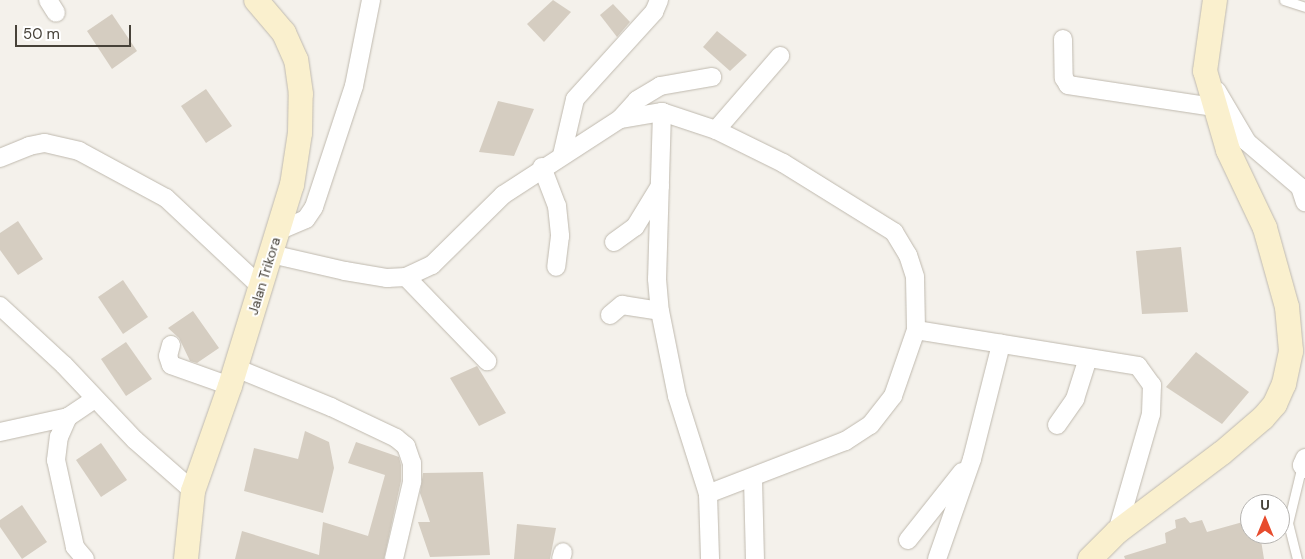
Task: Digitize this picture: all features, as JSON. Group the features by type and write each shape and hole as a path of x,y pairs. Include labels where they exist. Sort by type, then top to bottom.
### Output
{"street":[{"name":"Jalan Trikora","path":"186,559 193,491 233,377 278,231 293,176 300,133 301,94 291,45 257,0"},
{"path":"278,231 306,219 314,207 354,86 371,0"},
{"path":"562,155 575,99 654,12 659,0"},
{"path":"1090,559 1118,532 1222,453 1262,418 1275,404 1298,354 1265,228 1228,150 1205,71 1215,0"},
{"path":"1063,39 1064,78 1068,85 1214,107"},
{"path":"716,130 780,56"},
{"path":"1205,71 1247,142 1300,187 1305,202"},
{"path":"271,254 345,271 387,278 406,277 432,266 503,195 542,167 620,119 637,100 660,86 712,77"},
{"path":"620,119 662,112 716,130 783,163 894,232 908,255 915,277 916,330 893,396 870,425 845,441 753,479 708,494"},
{"path":"662,112 662,181 657,279 660,311 677,396 708,494 710,559"},
{"path":"0,158 29,146 45,143 79,151 166,198 261,287"},
{"path":"542,167 557,206 560,236 556,267"},
{"path":"614,242 642,218 662,181"},
{"path":"406,277 487,361"},
{"path":"610,315 622,305 660,311"},
{"path":"0,306 64,365 95,399 193,491"},
{"path":"916,330 1138,366 1152,385 1151,414 1118,532"},
{"path":"937,559 972,459 1001,344"},
{"path":"171,345 168,356 171,366 233,377 331,407 396,438 406,446 412,463 412,482 394,559"},
{"path":"1057,425 1075,399 1088,358"},
{"path":"0,432 68,417 95,399"},
{"path":"68,417 59,437 56,460 75,547 85,559"},
{"path":"908,540 972,459"},
{"path":"753,479 755,559"}],"lane":[{"path":"1284,0 1305,7"},
{"path":"1297,559 1288,523 1304,464"}],"building":[{"path":"553,0 571,12 544,42 527,24"},
{"path":"613,4 630,22 617,37 600,15"},
{"path":"112,14 137,51 112,69 87,31"},
{"path":"717,31 747,55 730,71 703,47"},
{"path":"206,89 232,126 206,143 181,106"},
{"path":"498,101 534,109 514,156 479,152"},
{"path":"18,221 43,259 18,275 0,250 0,233"},
{"path":"1181,247 1188,312 1142,314 1136,251"},
{"path":"123,280 148,317 123,334 98,297"},
{"path":"193,311 219,348 197,363 190,361 179,338 168,328"},
{"path":"126,342 152,379 126,396 101,359"},
{"path":"1196,352 1249,392 1222,424 1166,387"},
{"path":"477,366 506,413 479,426 450,378"},
{"path":"305,431 329,442 334,468 323,513 244,491 254,448 298,459"},
{"path":"356,442 399,457 401,465 401,481 384,559 235,559 242,531 319,555 323,522 368,536 385,475 348,463"},
{"path":"101,443 127,480 101,497 76,460"},
{"path":"483,472 490,555 430,557 418,522 430,522 420,493 423,473"},
{"path":"22,505 47,542 22,559 0,527 0,520"},
{"path":"1185,517 1190,523 1202,520 1207,532 1240,523 1240,544 1262,544 1264,559 1125,559 1124,556 1166,543 1165,533 1176,528 1175,520"},
{"path":"517,524 556,528 550,559 514,559"}]}
